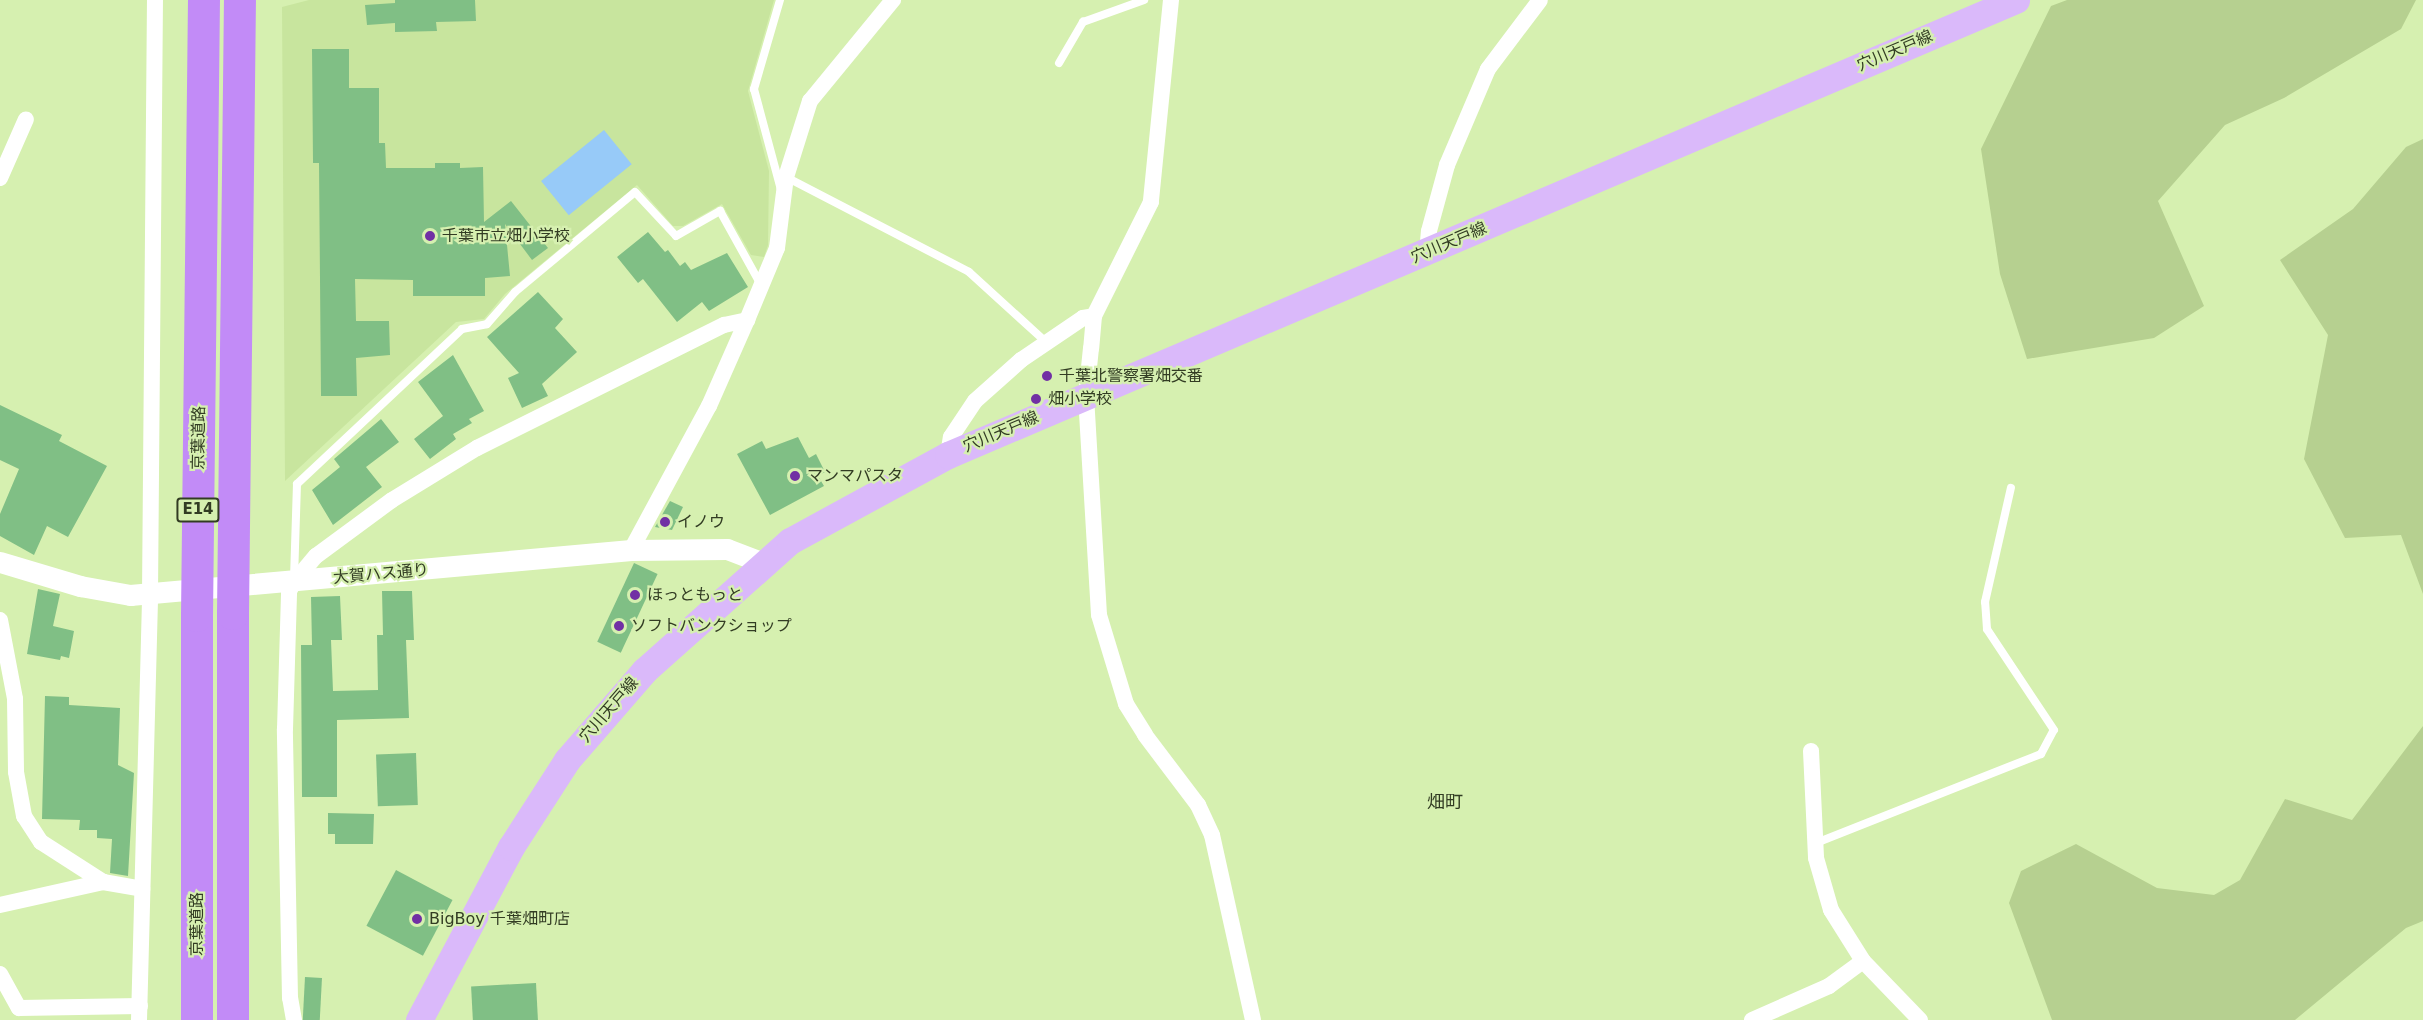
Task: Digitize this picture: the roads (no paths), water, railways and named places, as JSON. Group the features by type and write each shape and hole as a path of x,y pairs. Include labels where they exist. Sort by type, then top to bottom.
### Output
{"highway":[{"name":"京葉道路","path":"197,1020 197,616 204,0"},
{"name":"E14","path":"233,1020 233,614 240,0"}],"main road":[{"name":"穴川天戸線","path":"419,1020 511,847 567,760 644,671 763,563 822,522 948,455 1427,253 2016,0"}],"street":[{"path":"0,974 19,1008 140,1013 142,889 155,594 155,0"},
{"path":"631,550 709,406 763,289 777,248 786,177 810,101 893,0"},
{"path":"1171,0 1151,202 1094,316 1086,396 1099,615 1105,642 1126,704 1145,735 1198,805 1212,835 1252,1020"},
{"path":"1427,253 1428,231 1447,165 1488,69 1540,0"},
{"path":"0,178 7,144 26,119"},
{"path":"948,455 951,437 975,402 1021,360 1049,345 1083,318 1094,316"},
{"path":"294,1020 290,1009 285,729 289,594 286,583 313,558 392,500 477,448 724,325 747,320"},
{"name":"大賀ハス通り","path":"0,562 80,586 155,594 631,550 727,549 763,563"},
{"path":"0,620 15,699 16,771 24,816 41,842 103,882 142,889"},
{"path":"1810,751 1816,843 1831,910 1863,961 1920,1020"},
{"path":"0,905 103,882"},
{"path":"1752,1020 1829,986 1863,961"}],"lane":[{"path":"780,0 754,89 772,166 784,197"},
{"path":"1059,63 1083,22 1144,0"},
{"path":"786,177 969,272 1049,345"},
{"path":"286,583 297,484 462,330 487,324 515,292 635,192 676,236 720,211 763,289"},
{"path":"1816,843 2041,754 2054,730 1987,629 1985,602 2011,488"}],"water":[{"path":"604,130 632,164 569,215 541,181"}],"place":[{"name":"千葉市立畑小学校","path":"430,236"},
{"name":"千葉北警察署畑交番","path":"1047,376"},
{"name":"畑小学校","path":"1036,399"},
{"name":"マンマパスタ","path":"795,476"},
{"name":"イノウ","path":"665,522"},
{"name":"ほっともっと","path":"635,595"},
{"name":"ソフトバンクショップ","path":"619,626"},
{"name":"BigBoy 千葉畑町店","path":"417,919"}],"district":[{"name":"畑町","path":"1445,802"}]}
